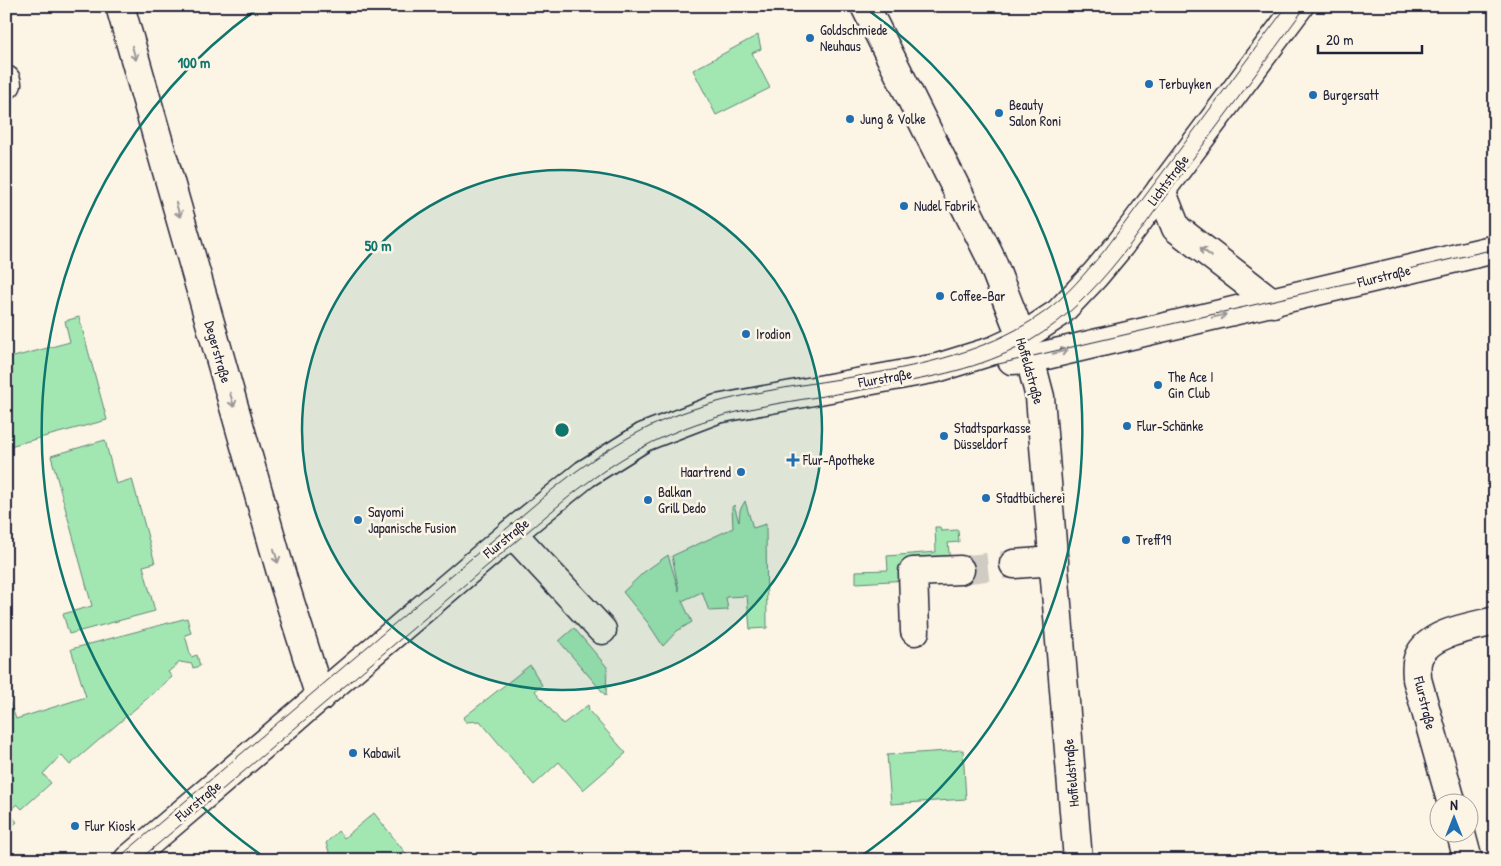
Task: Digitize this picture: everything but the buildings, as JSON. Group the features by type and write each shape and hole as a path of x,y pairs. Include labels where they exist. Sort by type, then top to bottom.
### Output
{"street":[{"name":"Degerstraße","path":"120,6 284,584 320,697"},
{"name":"Hoffeldstraße","path":"865,6 989,254 1025,349 1040,397 1078,860"},
{"name":"Lichtstraße","path":"1025,349 1095,275 1299,6"},
{"path":"1161,190 1176,228 1272,303"},
{"name":"Flurstraße","path":"128,860 512,533 584,474 644,437 717,409 1272,303 1495,249"},
{"path":"512,533 602,630"},
{"path":"1014,564 1054,562"},
{"path":"915,631 914,572 960,570"},
{"name":"Flurstraße","path":"1449,794 1417,680 1416,667 1419,656 1435,640 1495,621"},
{"path":"1464,844 1468,860"}],"green space":[{"path":"758,35 761,49 752,53 770,88 716,115 693,70"},
{"path":"79,317 107,420 6,447 6,359 70,342 65,321"},
{"path":"105,440 116,484 132,479 155,563 143,566 155,611 69,634 63,614 92,606 51,456"},
{"path":"745,501 753,528 766,524 767,628 750,629 747,596 726,597 728,610 709,611 702,592 682,601 692,622 677,631 663,646 648,623 623,592 644,572 668,555 679,591 672,556 733,528 732,507 734,505 739,522 740,510"},
{"path":"935,527 940,527 941,531 958,530 959,542 948,543 950,562 961,577 856,583 856,571 888,570 887,556 936,552"},
{"path":"187,618 191,633 185,635 191,657 197,655 200,666 193,668 192,664 180,662 168,672 172,677 70,765 61,755 43,774 51,783 22,809 17,804 8,812 17,822 6,831 6,699 8,698 16,719 86,697 71,649"},
{"path":"574,628 607,667 606,696 559,641"},
{"path":"530,665 542,685 535,691 563,724 588,705 589,711 626,753 583,790 559,762 534,785 480,721 466,722 463,718"},
{"path":"963,750 966,799 891,804 887,755"},
{"path":"374,813 411,860 332,860 326,843 338,831 344,838"}],"tunnel":[{"path":"960,570 1014,564"}],"tram line":[{"path":"116,860 552,490 623,440 682,413 745,395 878,373 922,364 965,352 1005,335 1043,313 1068,292 1104,251 1287,6"},
{"path":"139,860 565,500 593,478 637,450 668,435 707,420 754,408 910,381 965,368 1000,356 1043,332 1067,314 1110,270 1306,6"},
{"path":"990,366 1495,249"}],"place":[{"name":"Goldschmiede Neuhaus","path":"810,38"},
{"name":"Terbuyken","path":"1149,84"},
{"name":"Burgersatt","path":"1313,95"},
{"name":"Beauty Salon Roni","path":"999,113"},
{"name":"Jung & Volke","path":"850,119"},
{"name":"Nudel Fabrik","path":"904,206"},
{"name":"Coffee-Bar","path":"940,296"},
{"name":"Irodion","path":"746,334"},
{"name":"The Ace I Gin Club","path":"1158,385"},
{"name":"Flur-Schänke","path":"1127,426"},
{"name":"Stadtsparkasse Düsseldorf","path":"944,436"},
{"name":"Flur-Apotheke","path":"793,460"},
{"name":"Haartrend","path":"741,472"},
{"name":"Stadtbücherei","path":"986,498"},
{"name":"Balkan Grill Dedo","path":"648,500"},
{"name":"Sayomi Japanische Fusion","path":"358,520"},
{"name":"Treff19","path":"1126,540"},
{"name":"Kabawil","path":"353,753"},
{"name":"Flur Kiosk","path":"75,826"}]}
